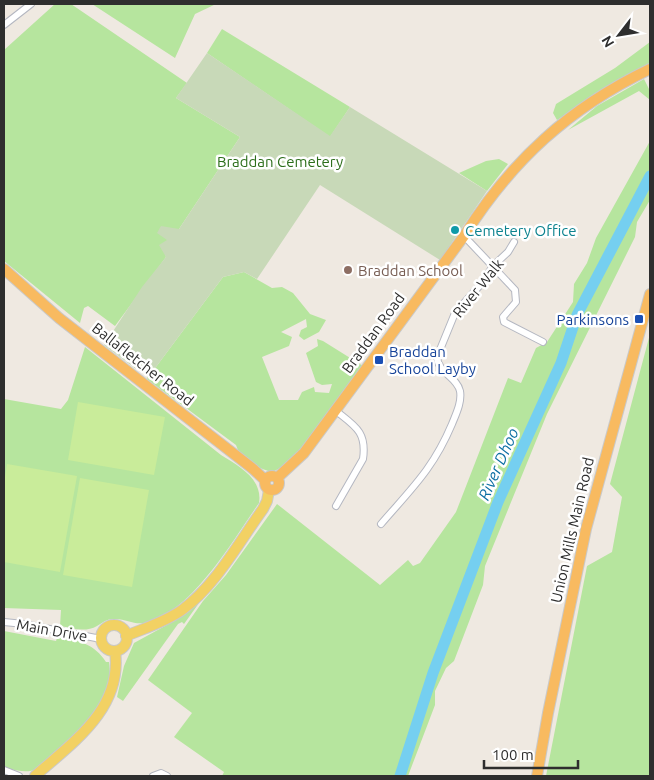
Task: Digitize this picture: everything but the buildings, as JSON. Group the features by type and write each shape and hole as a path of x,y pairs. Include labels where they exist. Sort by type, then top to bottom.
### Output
{"highway":[{"name":"Braddan Road","path":"267,485 270,476 277,478 304,453 464,236 488,198 541,140 576,112 624,82 650,69"},
{"name":"Ballafletcher Road","path":"4,270 59,318 252,468 267,485"},
{"name":"Union Mills Main Road","path":"537,776 586,529 650,294"}],"main road":[{"path":"126,636 162,622 182,610 199,595 263,509 267,501 267,485"},
{"path":"110,626 122,628 126,636 125,644 115,651 107,649 101,640 103,631 110,626"},
{"path":"34,776 87,729 104,707 115,674 115,651"}],"street":[{"path":"4,25 31,4"},
{"path":"464,236 516,293 516,302 503,317 504,322 543,342"},
{"name":"River Walk","path":"381,524 417,485 441,450 457,413 461,398 460,386 441,368 437,357 455,313 482,283 493,266 508,252 514,242"},
{"path":"336,411 360,431 364,439 363,458 336,506"},
{"name":"Main Drive","path":"4,622 24,624 101,640"},
{"path":"4,770 18,776"},
{"path":"153,776 161,773 168,776"}],"green space":[{"path":"55,4 71,4 187,83 176,98 240,137 179,229 166,245 166,257 115,326 88,306 84,308 80,323 4,261 4,50"},
{"path":"92,4 216,4 195,14 175,58"},
{"path":"222,29 350,107 330,137 207,53"},
{"path":"650,42 650,63 617,81 557,120 553,113 556,104 615,68"},
{"name":"Braddan Cemetery","path":"207,53 330,136 350,107 487,191 440,260 320,185 257,279 244,272 223,277 147,379 146,369 141,367 136,369 104,345 142,287 166,257 159,245 167,240 157,233 161,226 179,229 240,137 176,98"},
{"path":"644,79 650,91 650,100 639,91 568,130 597,106"},
{"path":"650,141 650,200 637,222 635,237 547,414 485,566 483,585 454,661 446,668 435,691 435,705 408,776 222,776 224,772 174,737 192,713 148,680 203,601 226,575 277,504 380,585 408,560 413,566 420,563 456,512 508,378 521,383 536,348 547,342 573,302 574,284 587,263 596,238"},
{"path":"499,159 508,164 487,191 459,173 486,161"},
{"path":"244,272 272,288 282,287 293,293 310,314 326,320 319,332 304,340 299,336 301,330 307,327 306,319 281,332 292,337 289,346 262,357 279,400 298,400 302,392 314,387 315,392 329,393 332,384 322,385 316,382 306,353 318,346 317,339 363,366 334,409 309,441 296,455 272,472 251,463 241,455 236,445 147,379 223,277"},
{"path":"650,334 650,776 546,776 587,566 612,552 622,497 610,484"},
{"path":"85,347 221,455 248,474 257,487 259,503 224,555 194,591 178,606 161,617 144,623 111,619 83,630 60,626 61,610 4,608 4,399 61,409 68,400"},
{"path":"78,402 165,417 154,475 68,460"},
{"path":"7,464 77,476 60,572 4,562 4,484"},
{"path":"80,478 149,490 132,587 63,575"},
{"path":"199,603 184,624 182,622 178,624 123,701 117,697 124,666 134,643 176,620"},
{"path":"4,631 56,641 58,635 79,641 97,651 106,662 109,662 110,673 109,689 104,701 76,734 36,769 20,771 10,769 9,776 4,776"}],"waterway":[{"name":"River Dhoo","path":"400,776 433,673 498,502 561,363 577,315 650,176"}],"place":[{"name":"Cemetery Office","path":"455,230"},
{"name":"Braddan School","path":"348,270"},
{"name":"Parkinsons","path":"639,319"},
{"name":"Braddan School Layby","path":"379,360"}]}
